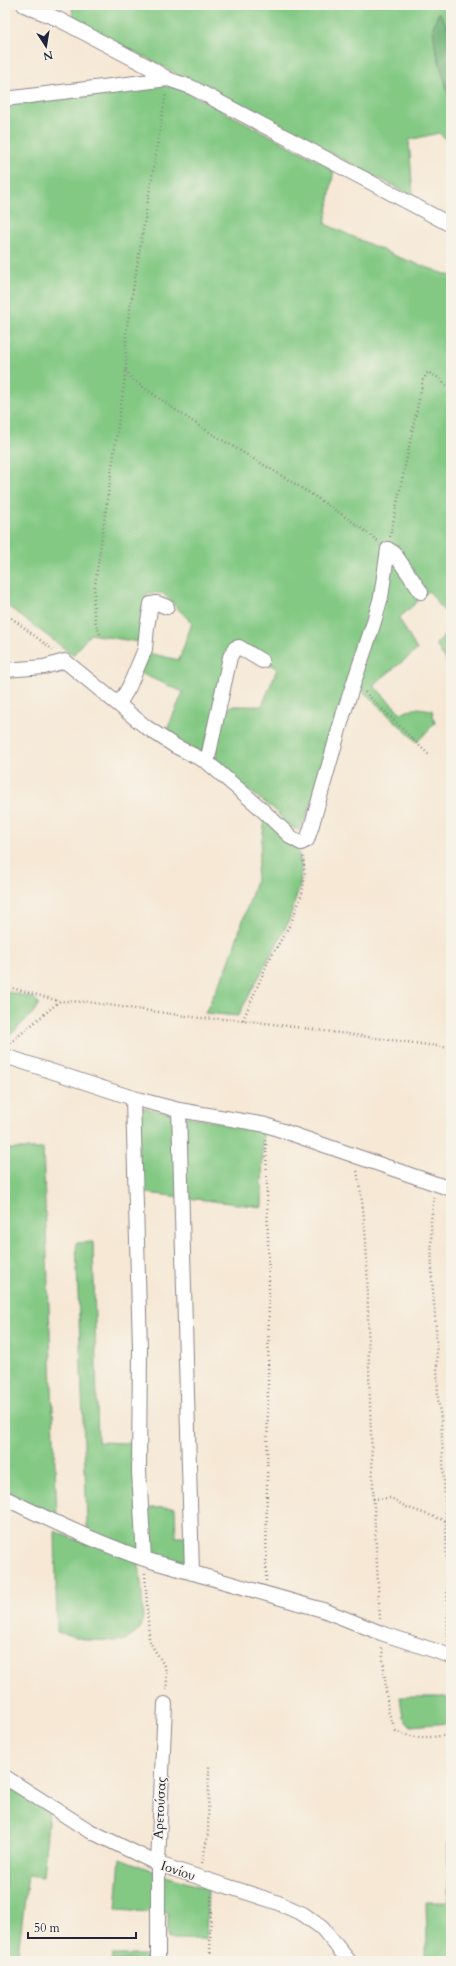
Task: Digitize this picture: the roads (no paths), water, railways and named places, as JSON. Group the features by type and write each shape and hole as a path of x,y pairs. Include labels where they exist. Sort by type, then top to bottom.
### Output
{"street":[{"path":"24,5 58,20 147,66 168,79 191,87 451,225"},
{"path":"5,99 168,79"},
{"path":"5,670 44,667 65,661 119,704 146,728 175,746 207,762 257,805 292,838 301,843 307,840 311,828 344,712 381,597 385,561 388,549 394,553 421,592"},
{"path":"119,704 129,687 145,649 146,627 151,604 157,602 167,607"},
{"path":"207,762 230,657 235,648 239,647 262,661"},
{"path":"6,1050 133,1098 179,1110 266,1125 451,1189"},
{"path":"133,1098 140,1348 138,1471 144,1559"},
{"path":"179,1110 192,1573"},
{"path":"5,1498 90,1539 144,1559 323,1610 381,1633 450,1656"},
{"name":"Αρετούσας","path":"158,1961 158,1864 165,1704"},
{"name":"Ιονίου","path":"5,1777 88,1830 158,1864 197,1878 276,1902 303,1914 322,1928 349,1961"}]}
